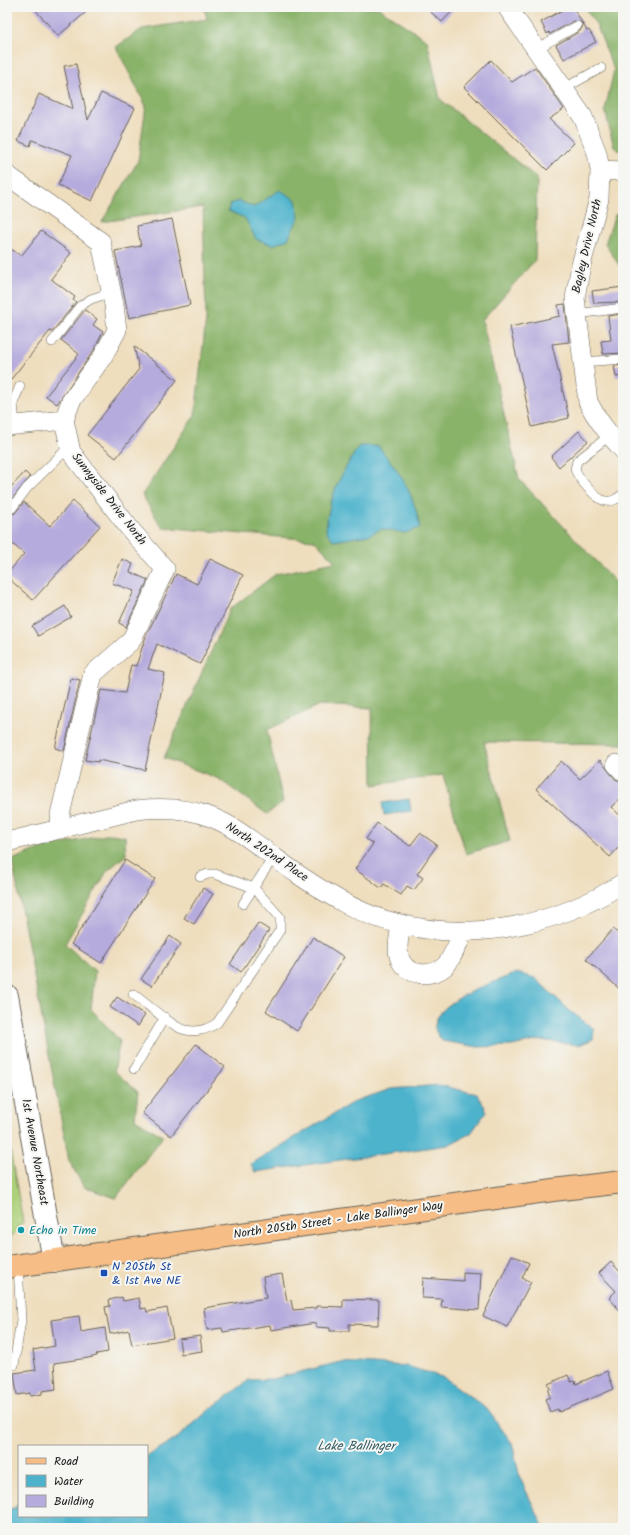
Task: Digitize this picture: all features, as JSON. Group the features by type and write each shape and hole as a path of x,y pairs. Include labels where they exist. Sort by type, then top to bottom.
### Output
{"main road":[{"name":"North 205th Street - Lake Ballinger Way","path":"13,1267 553,1190 623,1182"}],"street":[{"name":"Bagley Drive North","path":"507,7 583,117 597,154 600,170 599,199 581,265 575,298 588,402 594,415 609,436 623,450"},
{"path":"600,170 623,171"},
{"path":"7,175 102,242 112,292 117,330 103,356 71,401 64,420 11,425"},
{"name":"Sunnyside Drive North","path":"62,829 60,815 93,674 131,641 166,569 130,529 71,452 64,420"},
{"name":"North 202nd Place","path":"7,842 136,810 156,808 181,809 205,814 234,827 299,876 349,906 401,925 428,930 464,931 495,929 522,924 555,916 620,889"},
{"path":"401,925 399,956 407,967 422,974 436,972 446,964 464,931"},
{"name":"1st Avenue Northeast","path":"7,996 54,1261"}],"lane":[{"path":"536,49 577,26"},
{"path":"563,89 601,68"},
{"path":"52,342 80,306 91,299 112,292"},
{"path":"577,314 623,308"},
{"path":"583,362 623,359"},
{"path":"11,425 13,403 20,386"},
{"path":"609,436 577,461 575,469 580,479 600,499 610,501 623,494"},
{"path":"12,508 28,488 70,446"},
{"path":"243,904 274,856"},
{"path":"133,994 181,1029 196,1031 210,1028 217,1023 280,930 280,917 254,888 214,874 208,874 200,877"},
{"path":"134,1069 165,1016"},
{"path":"13,1267 21,1320 14,1365"}],"green space":[{"path":"204,7 377,7 427,40 440,99 537,178 535,260 482,320 519,479 623,590 623,744 484,742 510,841 466,854 443,775 373,785 372,708 320,705 267,730 283,802 267,814 219,779 164,758 230,609 276,574 335,562 314,540 162,527 142,495 195,415 206,319 203,207 102,222 138,161 146,106 116,47 142,29 207,19"},
{"path":"584,7 623,7 623,153 614,147 605,110 614,70 596,24"},
{"path":"623,212 623,271 605,244 615,215"},
{"path":"111,834 125,836 126,855 107,871 65,944 95,971 91,1009 120,1041 114,1071 138,1092 135,1119 163,1136 116,1198 84,1187 69,1161 12,860 42,848"},
{"path":"7,1133 23,1222 11,1237 7,1237"}],"water":[{"path":"280,190 296,200 299,217 288,239 273,245 256,239 245,218 228,211 230,204 239,201 254,207"},
{"path":"359,446 378,446 393,465 410,494 420,528 405,533 381,529 369,535 334,541 326,531 329,508 336,487"},
{"path":"409,799 411,811 384,815 382,803"},
{"path":"516,973 535,978 570,1011 594,1029 593,1039 579,1045 540,1040 512,1046 478,1047 442,1041 436,1031 435,1025 439,1016 446,1007 469,993"},
{"path":"439,1085 477,1094 487,1111 471,1133 448,1145 255,1172 251,1164 355,1101 391,1089"},
{"name":"Lake Ballinger","path":"340,1362 407,1366 445,1378 487,1409 512,1443 520,1478 544,1528 7,1528 7,1509 15,1508 18,1504 18,1517 148,1517 148,1455 177,1438 209,1410 249,1380 272,1379"}],"building":[{"path":"33,7 92,7 58,36"},
{"path":"425,7 456,7 442,22"},
{"path":"568,7 573,7 587,31 589,30 596,42 564,59 556,45 580,31 583,26 582,23 574,21 550,34 549,32 547,34 541,22"},
{"path":"491,60 512,82 535,67 564,109 549,119 574,143 547,170 464,87"},
{"path":"76,64 88,120 101,93 135,108 92,201 58,185 72,155 32,140 30,146 18,141 39,94 73,109 64,66"},
{"path":"172,219 190,305 129,318 115,251 141,246 137,226"},
{"path":"41,231 71,253 51,279 75,297 73,300 76,302 52,332 50,331 7,384 7,246 21,256"},
{"path":"623,287 623,299 620,300 621,302 594,303 592,291"},
{"path":"565,304 569,342 552,344 569,418 532,427 510,327 560,316 558,305"},
{"path":"85,310 97,319 93,325 103,332 94,350 57,404 46,396 79,354 61,340"},
{"path":"622,314 623,353 603,354 601,341 611,340 608,316"},
{"path":"134,346 177,380 116,458 87,435 139,369"},
{"path":"623,365 623,376 616,377 614,366"},
{"path":"579,431 588,441 559,467 551,457"},
{"path":"25,472 30,477 7,505 7,485 10,488"},
{"path":"73,501 100,526 33,600 7,577 7,574 24,554 7,539 7,511 11,514 15,513 24,502 50,526"},
{"path":"122,559 133,564 130,572 148,580 126,627 119,623 134,591 112,583"},
{"path":"210,559 243,575 200,664 157,644 148,669 165,673 145,770 98,760 98,762 85,760 101,690 125,693 131,665 136,666 146,636 176,574 197,584"},
{"path":"65,606 71,617 38,636 32,626"},
{"path":"71,678 80,680 64,751 55,748"},
{"path":"600,760 615,779 623,782 623,796 611,807 623,818 623,842 610,857 536,789 561,761 580,779"},
{"path":"377,823 410,846 420,833 437,845 417,874 423,878 414,890 407,886 401,895 384,884 381,888 355,869 373,844 366,839"},
{"path":"125,860 155,879 101,963 71,944"},
{"path":"203,888 213,894 194,924 184,918"},
{"path":"258,923 269,930 241,972 230,964"},
{"path":"613,929 623,938 623,992 586,959"},
{"path":"170,936 181,944 152,986 141,979"},
{"path":"313,937 344,957 297,1031 266,1011"},
{"path":"117,997 145,1015 138,1026 110,1007"},
{"path":"196,1044 225,1067 171,1136 142,1113"},
{"path":"512,1255 529,1263 522,1278 531,1282 507,1327 483,1316"},
{"path":"611,1262 623,1275 623,1314 609,1298 616,1291 599,1273"},
{"path":"463,1272 481,1273 479,1310 441,1307 442,1299 422,1298 423,1278 463,1281"},
{"path":"282,1274 287,1301 291,1300 293,1310 316,1308 316,1306 343,1307 343,1299 379,1300 378,1325 349,1324 349,1331 330,1331 330,1328 316,1327 316,1323 271,1330 270,1325 223,1332 222,1328 207,1330 204,1308 266,1298 263,1277"},
{"path":"122,1297 123,1301 139,1298 141,1309 146,1308 147,1312 167,1308 173,1338 132,1345 129,1330 110,1334 105,1307 110,1306 109,1300"},
{"path":"79,1316 81,1332 105,1328 108,1352 96,1354 97,1356 88,1358 54,1363 56,1389 42,1391 42,1394 30,1396 30,1393 17,1395 14,1373 36,1370 33,1350 55,1346 51,1320"},
{"path":"200,1336 202,1351 181,1354 179,1339"},
{"path":"607,1371 614,1389 559,1412 558,1409 550,1412 545,1399 550,1397 548,1391 550,1389 548,1384 568,1375 571,1382 575,1381 576,1384"}],"place":[{"name":"Echo in Time","path":"21,1230"},
{"name":"N 205th St & 1st Ave NE","path":"104,1273"}]}
